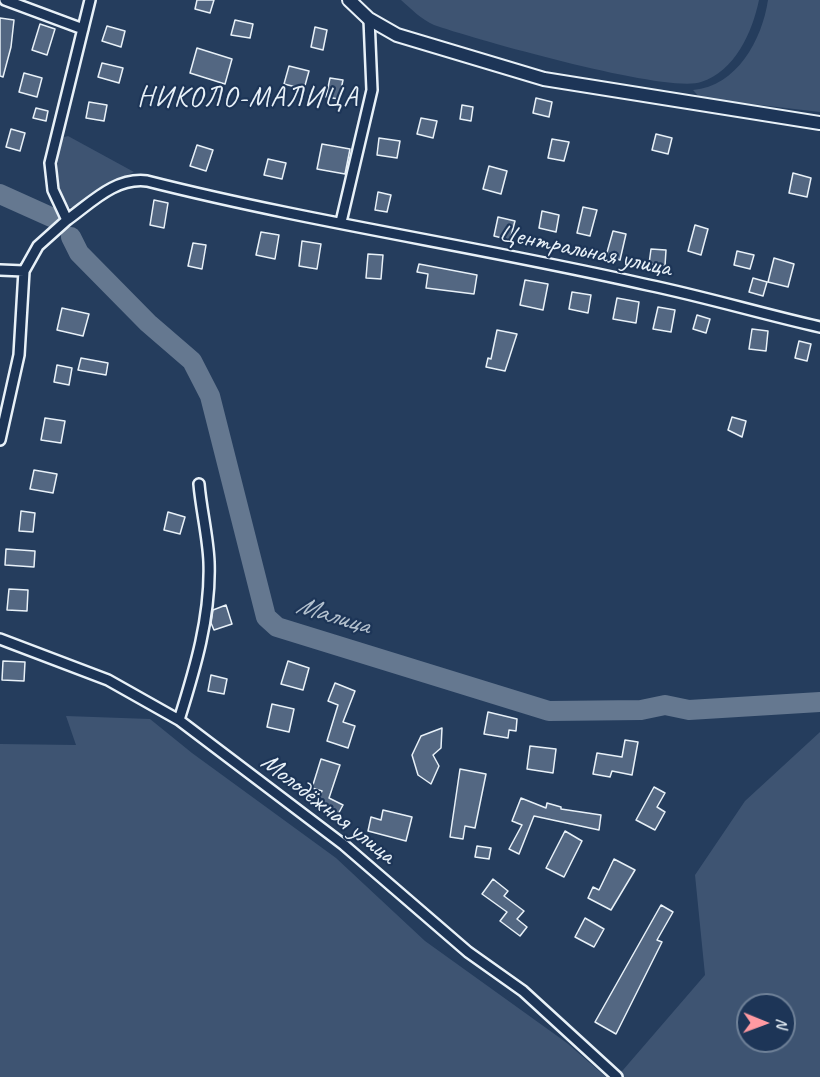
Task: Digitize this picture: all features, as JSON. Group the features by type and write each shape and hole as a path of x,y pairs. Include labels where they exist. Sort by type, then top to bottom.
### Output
{"street":[{"path":"5,0 83,29"},
{"path":"67,220 53,190 50,163 90,0"},
{"path":"349,0 369,19 397,35 544,79 820,123"},
{"path":"341,222 372,90 369,19"},
{"name":"Центральная улица","path":"24,271 38,246 67,220 106,192 134,180 233,203 341,222 650,285 820,327"},
{"path":"0,270 24,271 19,355 0,440"},
{"path":"179,720 195,669 208,596 209,560 199,484"},
{"name":"Молодёжная улица","path":"0,639 108,680 179,720 344,845 468,952 523,991 617,1077"}],"shaded area":[{"path":"401,0 759,0 747,38 732,60 713,77 701,82 682,84 613,73 456,32 430,23"},
{"path":"768,0 820,0 820,112 700,98 693,90 709,87 722,80 745,58 760,30"},
{"path":"68,136 134,172 111,182 76,208 69,207 61,191 58,174 61,138"},
{"path":"66,716 150,719 192,753 336,858 425,941 567,1043 606,1077 0,1077 0,744 76,745"},
{"path":"820,732 820,1077 617,1077 705,975 695,875 745,801"}],"building":[{"path":"197,0 214,0 210,13 195,9"},
{"path":"0,18 14,20 11,47 3,77 0,76"},
{"path":"235,20 253,24 250,38 231,35"},
{"path":"40,24 55,29 47,55 32,50"},
{"path":"107,26 125,31 121,47 102,41"},
{"path":"315,27 327,30 323,50 311,47"},
{"path":"197,48 232,59 225,84 190,73"},
{"path":"102,63 123,68 119,83 98,77"},
{"path":"289,66 309,71 304,89 284,84"},
{"path":"24,73 42,78 37,97 19,92"},
{"path":"330,78 343,80 339,99 326,97"},
{"path":"536,98 552,102 549,117 533,113"},
{"path":"89,102 107,105 104,121 86,118"},
{"path":"462,105 473,107 471,121 460,119"},
{"path":"36,108 48,111 46,121 33,118"},
{"path":"421,118 437,121 433,138 417,134"},
{"path":"11,129 25,133 20,151 6,147"},
{"path":"656,134 672,138 668,154 652,150"},
{"path":"379,138 400,141 397,158 377,155"},
{"path":"552,139 569,142 564,161 548,158"},
{"path":"322,144 350,149 345,174 317,169"},
{"path":"197,145 213,150 206,171 190,166"},
{"path":"268,159 286,163 282,179 264,175"},
{"path":"489,166 507,171 501,194 483,189"},
{"path":"793,173 811,178 807,197 789,193"},
{"path":"378,192 391,195 387,212 375,210"},
{"path":"154,200 168,203 164,228 150,225"},
{"path":"583,207 597,210 590,236 577,233"},
{"path":"542,211 559,215 556,232 539,228"},
{"path":"498,217 515,221 510,240 494,236"},
{"path":"695,225 708,229 701,255 688,251"},
{"path":"613,231 626,234 620,260 606,256"},
{"path":"261,232 279,235 275,259 256,255"},
{"path":"302,241 321,244 317,269 299,266"},
{"path":"193,243 206,245 202,269 188,266"},
{"path":"651,249 666,250 665,266 649,264"},
{"path":"737,251 754,255 750,269 734,265"},
{"path":"368,254 383,255 381,279 366,278"},
{"path":"774,258 794,264 788,287 768,282"},
{"path":"419,264 477,275 474,294 426,288 428,274 417,272"},
{"path":"753,278 767,282 763,296 749,292"},
{"path":"525,280 548,284 543,310 520,305"},
{"path":"572,292 591,295 588,313 569,309"},
{"path":"617,298 639,302 636,323 613,319"},
{"path":"658,307 675,310 671,332 653,329"},
{"path":"62,308 89,314 83,336 57,330"},
{"path":"697,315 710,319 706,333 693,329"},
{"path":"752,329 768,331 766,351 749,349"},
{"path":"497,330 517,334 505,371 486,367 488,358 491,359"},
{"path":"799,341 811,344 807,361 795,358"},
{"path":"81,358 108,363 106,375 78,370"},
{"path":"57,365 72,368 69,385 54,382"},
{"path":"732,417 746,421 742,437 728,430"},
{"path":"45,418 65,421 61,443 41,440"},
{"path":"34,470 57,474 53,493 30,489"},
{"path":"21,511 35,513 33,532 19,531"},
{"path":"168,512 185,517 180,534 164,530"},
{"path":"6,549 35,551 34,567 5,565"},
{"path":"9,589 28,590 27,611 7,610"},
{"path":"226,605 232,624 214,630 211,623 213,610"},
{"path":"3,661 25,662 24,681 2,680"},
{"path":"288,661 309,668 303,690 281,684"},
{"path":"211,675 227,679 224,694 208,691"},
{"path":"335,683 355,691 343,722 355,726 348,748 327,741 338,705 328,701"},
{"path":"272,704 294,709 289,732 267,727"},
{"path":"488,712 517,719 516,731 509,730 508,738 484,734"},
{"path":"442,728 441,748 433,755 439,766 431,784 418,775 412,755 421,736"},
{"path":"625,740 638,742 632,775 612,771 610,777 593,774 597,753 622,757"},
{"path":"530,746 556,749 553,773 527,769"},
{"path":"321,759 340,765 329,798 343,805 336,818 314,807 322,791 312,788"},
{"path":"460,769 486,774 475,828 465,826 463,839 450,837"},
{"path":"654,787 665,793 657,807 665,812 655,830 636,820"},
{"path":"521,798 546,808 547,803 561,807 561,809 601,815 599,830 534,816 519,854 509,849 522,825 512,821"},
{"path":"383,810 412,817 406,841 368,831 371,817 381,820"},
{"path":"565,831 582,841 564,877 546,868"},
{"path":"477,846 491,848 489,859 475,857"},
{"path":"614,859 635,870 611,910 588,898 593,887 599,890"},
{"path":"493,879 508,891 504,896 524,911 517,919 527,927 520,936 500,921 507,912 482,894"},
{"path":"661,905 673,912 657,940 662,942 616,1034 595,1022"},
{"path":"585,918 604,929 594,947 575,937"}],"waterway":[{"name":"Малица","path":"0,194 51,217"},
{"name":"Малица","path":"71,237 79,253 148,323 192,361 210,396 266,617 277,627 549,711 641,710 665,705 689,710 820,702"}],"district":[{"name":"НИКОЛО-МАЛИЦА","path":"248,99"}]}
